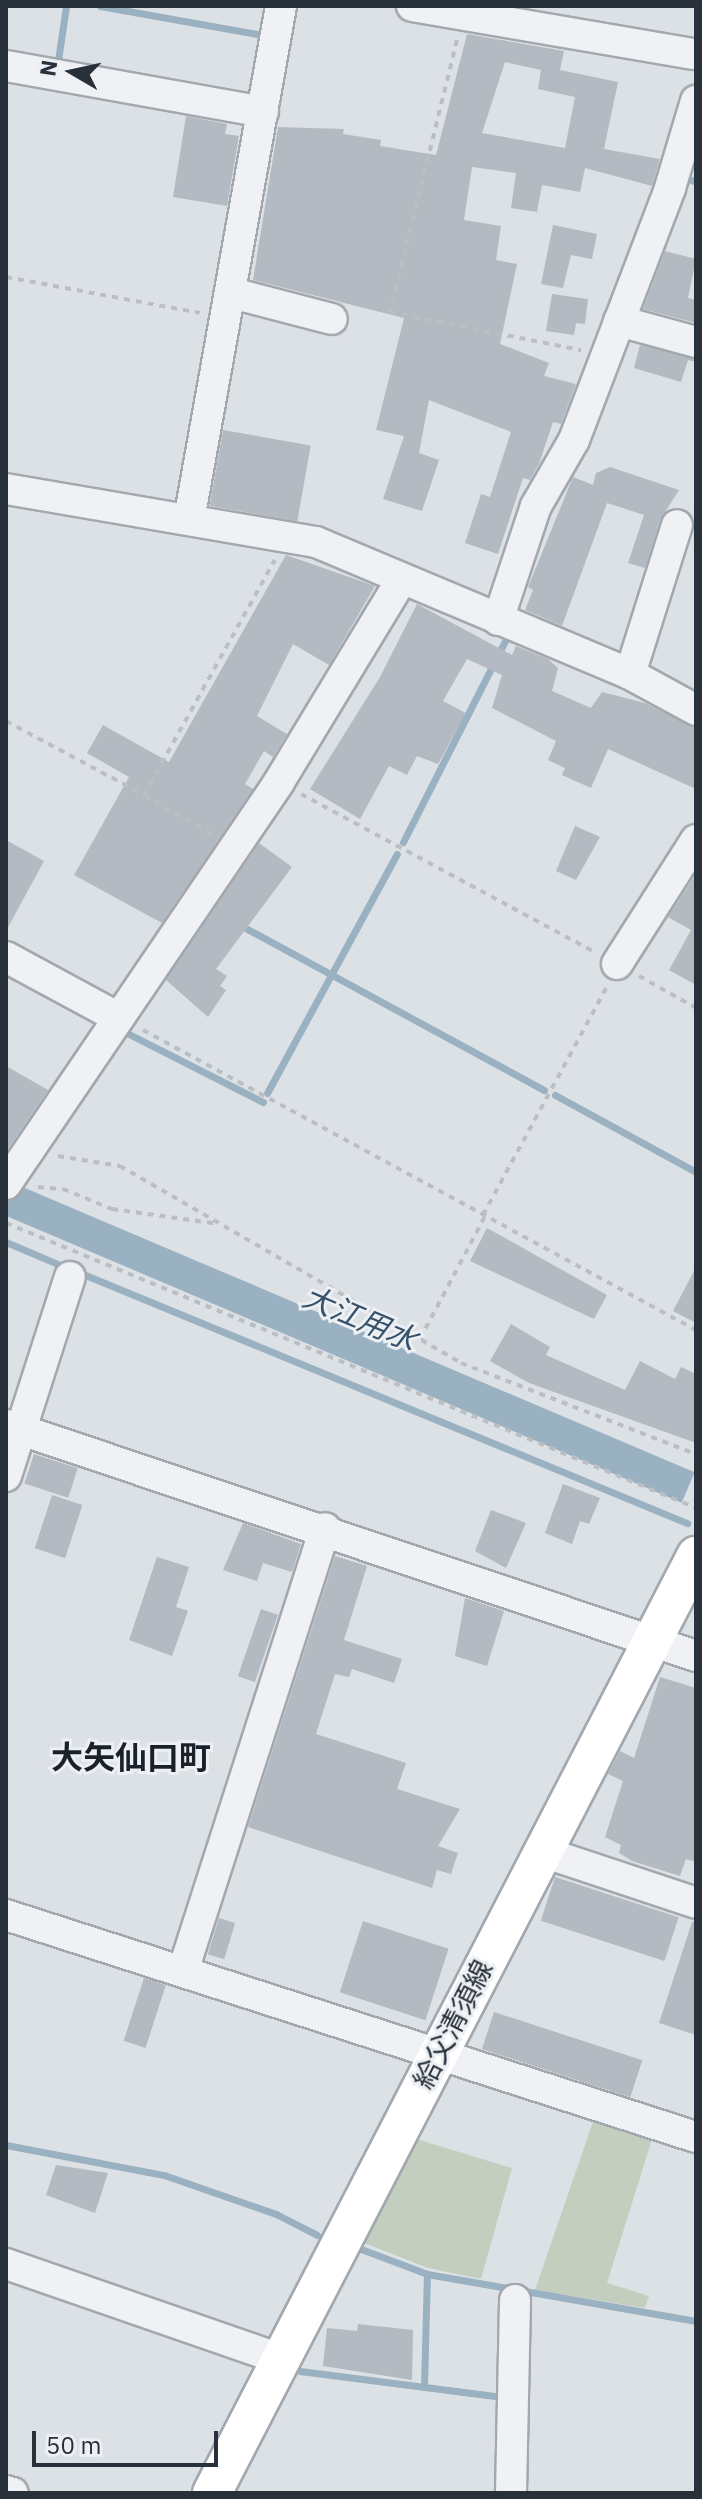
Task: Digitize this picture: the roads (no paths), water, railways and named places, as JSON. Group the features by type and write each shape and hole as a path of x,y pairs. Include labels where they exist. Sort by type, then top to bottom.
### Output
{"main road":[{"name":"給父清須線","path":"212,2493 696,1556"}],"street":[{"path":"189,520 230,306 281,6"},
{"path":"412,6 695,53"},
{"path":"6,66 263,112"},
{"path":"498,620 536,506 574,440 619,321 683,190 696,101"},
{"path":"230,306 332,319"},
{"path":"619,321 696,342"},
{"path":"6,489 316,542 400,582 630,674 696,710"},
{"path":"630,674 677,525"},
{"path":"11,1176 279,782 400,582"},
{"path":"618,965 696,840"},
{"path":"6,957 119,1018"},
{"path":"6,1476 13,1428 70,1277"},
{"path":"13,1428 325,1528 696,1656"},
{"path":"183,1971 325,1528"},
{"path":"543,1852 696,1903"},
{"path":"6,1915 696,2137"},
{"path":"6,2264 281,2359"},
{"path":"511,2493 515,2300"},
{"path":"6,2491 13,2493"}],"water":[{"path":"6,1180 695,1472 682,1503 6,1216"}],"waterway":[{"path":"57,67 66,6"},
{"path":"100,6 268,36"},
{"path":"690,180 696,181"},
{"path":"403,842 507,637"},
{"path":"267,1093 397,854"},
{"path":"240,925 544,1090"},
{"path":"123,1031 263,1102"},
{"path":"555,1095 696,1172"},
{"path":"6,1242 67,1268"},
{"path":"78,1272 687,1523"},
{"path":"6,2145 164,2175 276,2214 317,2235"},
{"path":"361,2249 427,2274 696,2321"},
{"path":"424,2387 427,2274"},
{"path":"300,2371 504,2397"}],"district":[{"name":"大矢仙口町","path":"131,1757"}],"water label":[{"name":"大江用水","path":"360,1318"}]}
